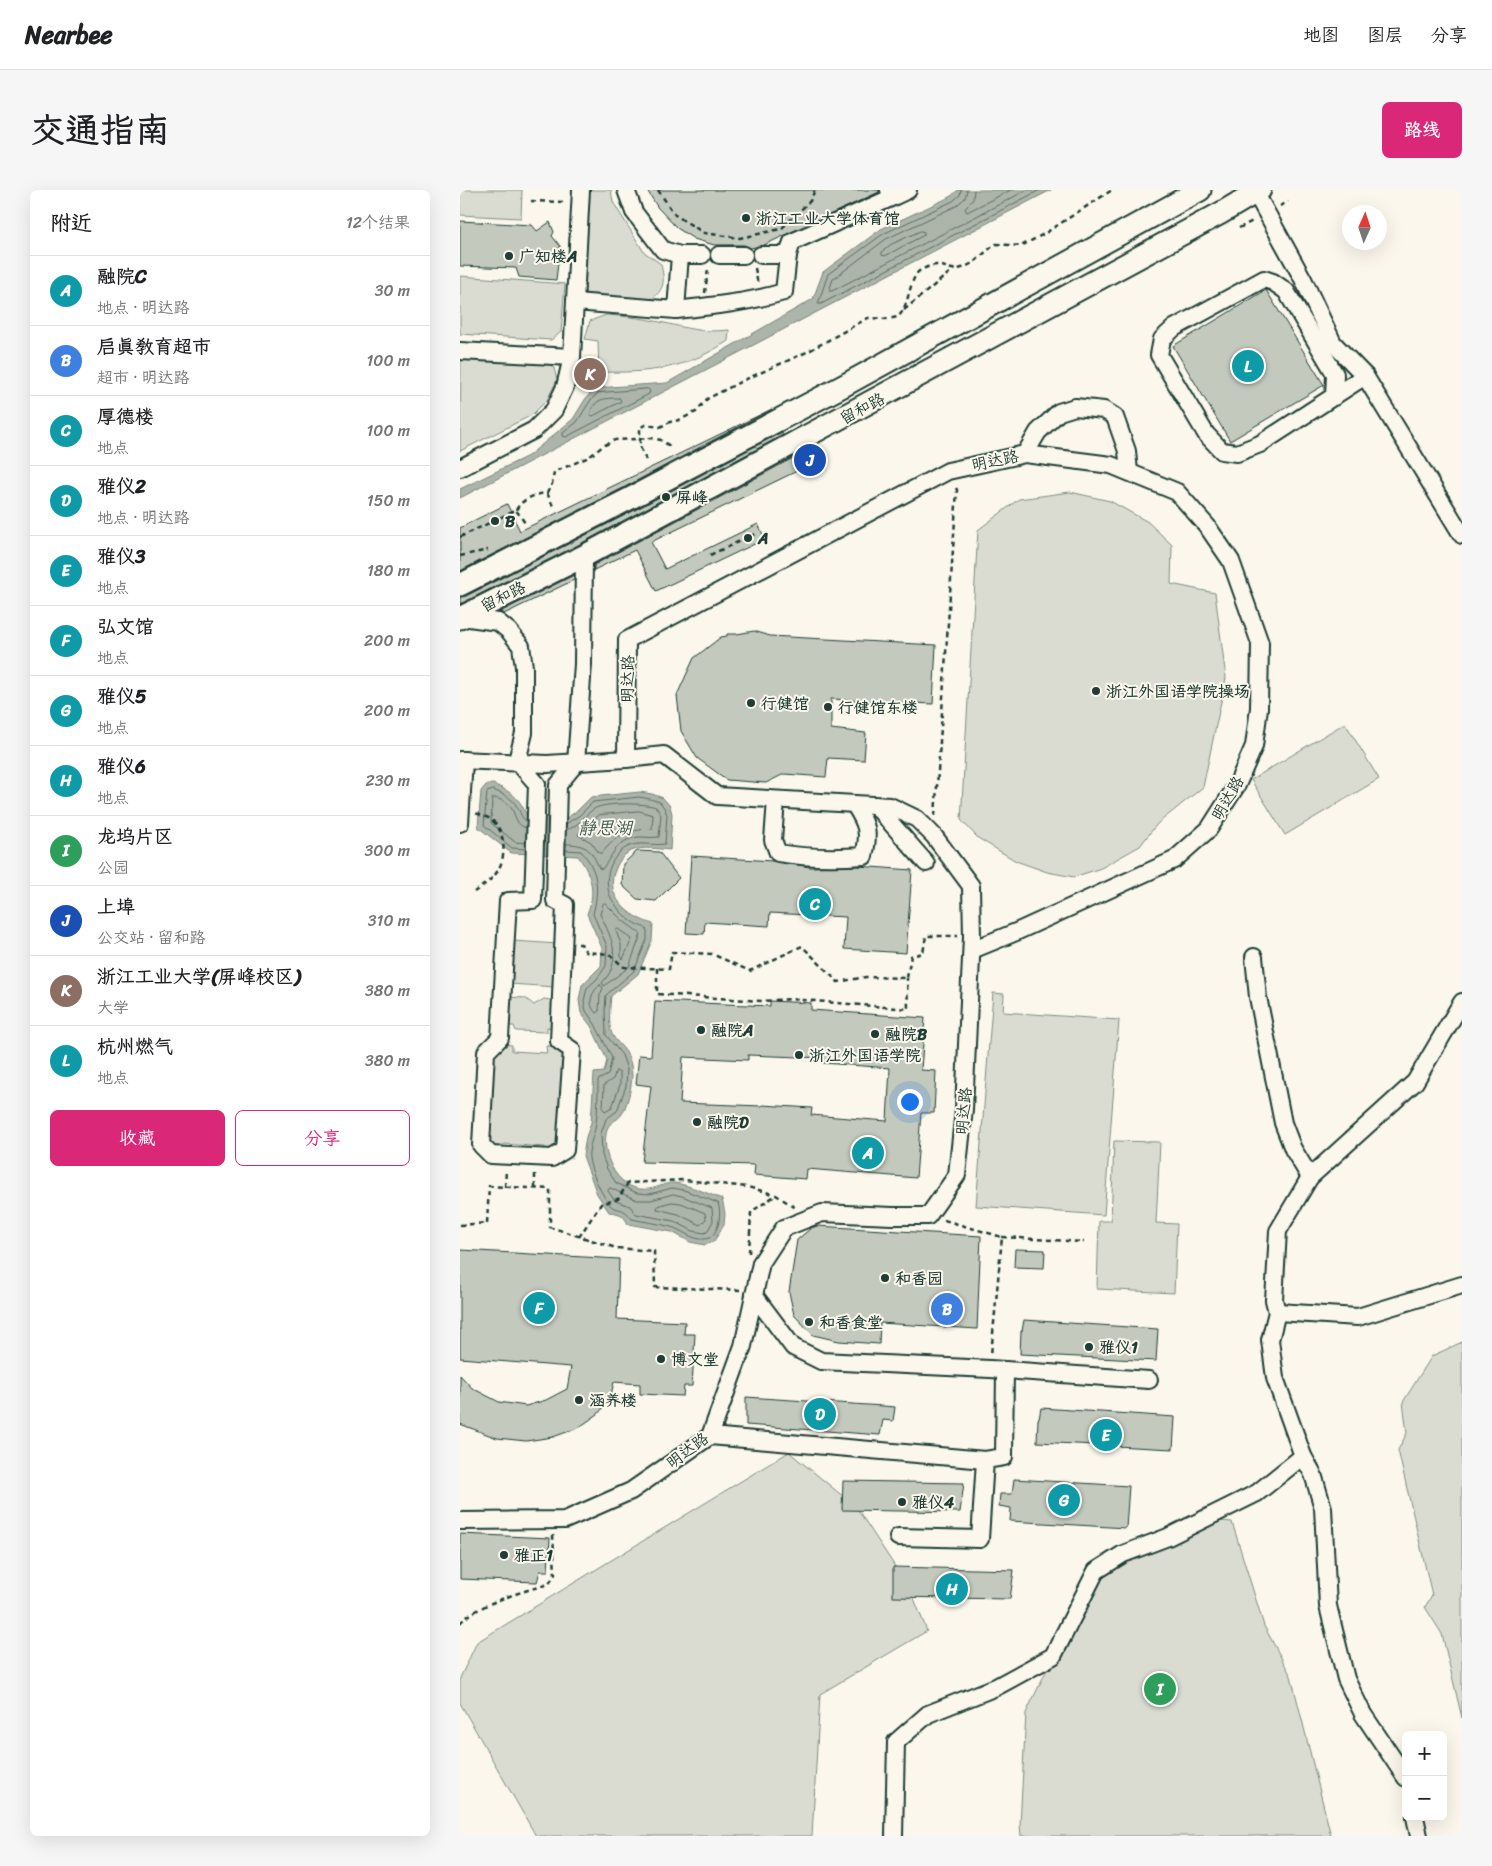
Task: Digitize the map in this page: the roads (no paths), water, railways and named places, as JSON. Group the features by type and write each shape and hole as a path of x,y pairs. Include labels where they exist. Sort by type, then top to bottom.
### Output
{"main road":[{"name":"留和路","path":"460,585 835,391 1200,190"},
{"name":"留和路","path":"461,617 584,556 1186,232 1256,191"}],"street":[{"path":"626,190 634,212 663,250 680,255 710,257 744,255"},
{"path":"575,302 676,310 758,299 784,292 788,255 792,242 891,193 908,190"},
{"path":"1256,191 1303,279 1333,343 1365,376 1462,535"},
{"path":"460,468 534,430 554,410 565,387 572,357 581,196"},
{"path":"676,310 680,255"},
{"path":"761,255 788,255"},
{"path":"1334,397 1335,374 1286,291 1273,282 1264,279 1174,328 1162,339 1159,355 1206,434 1222,451 1237,453 1260,444 1334,397 1365,376"},
{"path":"460,351 572,357"},
{"path":"1025,454 1038,432 1060,412 1076,407 1104,410 1115,417 1127,451 1129,472"},
{"name":"明达路","path":"460,1520 566,1520 631,1491 710,1436 742,1346 761,1263 784,1228 822,1213 928,1216 957,1175 964,1109 972,943 1016,932 1174,860 1209,829 1237,785 1254,746 1259,708 1260,643 1231,561 1207,526 1177,492 1111,464 1025,454 948,470 628,640 626,759"},
{"path":"517,761 537,784 532,900 508,901 500,1038 486,1052 481,1145 491,1155 552,1158 565,1150 572,1050 559,1041 566,905 555,900 558,785 576,763 583,664 584,556"},
{"path":"461,617 498,622 509,631 521,646 524,667 524,733 517,761"},
{"path":"460,817 462,760 517,761 547,764 664,755 716,796 890,806 917,819 934,836 971,886 972,943"},
{"path":"776,800 773,840 778,853 800,857 836,858 864,856 868,841 866,824 854,804"},
{"path":"875,805 926,863"},
{"path":"1254,957 1258,997 1283,1123 1293,1149 1310,1177"},
{"path":"1405,1776 1363,1714 1346,1679 1328,1606 1323,1508 1313,1474 1303,1456 1276,1378 1270,1340 1277,1312 1274,1300 1278,1231 1310,1177 1416,1082 1462,1002"},
{"path":"1277,1312 1358,1318 1462,1285"},
{"path":"754,1293 793,1347 821,1361 998,1369 1149,1380"},
{"path":"710,1436 985,1460 1004,1457 998,1369"},
{"path":"894,1836 896,1742 928,1714 996,1687 1053,1656 1096,1571 1123,1554 1168,1537 1257,1493 1303,1456"},
{"path":"898,1538 980,1539 985,1460"},
{"path":"1416,1821 1419,1836"}],"water":[{"path":"958,190 1051,190 460,498 460,489 528,456 573,419 586,398 596,388 667,383 813,299 823,272 881,229 950,197"},
{"name":"静思湖","path":"493,784 515,796 527,816 565,819 577,811 591,797 640,792 663,798 670,806 672,814 670,850 645,848 631,851 620,860 613,878 615,896 620,904 635,916 653,924 652,940 638,974 611,996 610,1026 612,1034 628,1056 632,1077 625,1108 620,1117 610,1124 607,1129 607,1154 615,1172 629,1186 649,1189 668,1183 675,1183 722,1199 725,1214 724,1225 714,1241 705,1245 690,1242 672,1232 628,1224 620,1215 609,1212 597,1194 583,1156 586,1137 591,1123 594,1073 604,1072 607,1060 591,1026 581,1013 579,1000 582,985 601,966 602,948 587,914 592,891 591,884 587,870 578,856 511,853 478,827 481,791 486,785"}],"place":[{"name":"浙江工业大学体育馆","path":"746,218"},
{"name":"广知楼A","path":"509,256"},
{"name":"杭州燃气","path":"1248,366"},
{"name":"浙江工业大学(屏峰校区)","path":"590,374"},
{"name":"上埠","path":"810,460"},
{"name":"屏峰","path":"666,497"},
{"name":"B","path":"495,521"},
{"name":"A","path":"748,538"},
{"name":"浙江外国语学院操场","path":"1096,691"},
{"name":"行健馆","path":"751,703"},
{"name":"行健馆东楼","path":"828,707"},
{"name":"厚德楼","path":"815,904"},
{"name":"融院A","path":"701,1030"},
{"name":"融院B","path":"875,1034"},
{"name":"浙江外国语学院","path":"799,1055"},
{"name":"融院D","path":"697,1122"},
{"name":"融院C","path":"868,1153"},
{"name":"和香园","path":"885,1278"},
{"name":"弘文馆","path":"539,1308"},
{"name":"启真教育超市","path":"947,1309"},
{"name":"和香食堂","path":"809,1322"},
{"name":"雅仪1","path":"1089,1347"},
{"name":"博文堂","path":"661,1359"},
{"name":"涵养楼","path":"579,1400"},
{"name":"雅仪2","path":"820,1414"},
{"name":"雅仪3","path":"1106,1435"},
{"name":"雅仪5","path":"1064,1500"},
{"name":"雅仪4","path":"902,1502"},
{"name":"雅正1","path":"504,1555"},
{"name":"雅仪6","path":"952,1589"},
{"name":"龙坞片区","path":"1160,1689"}]}
